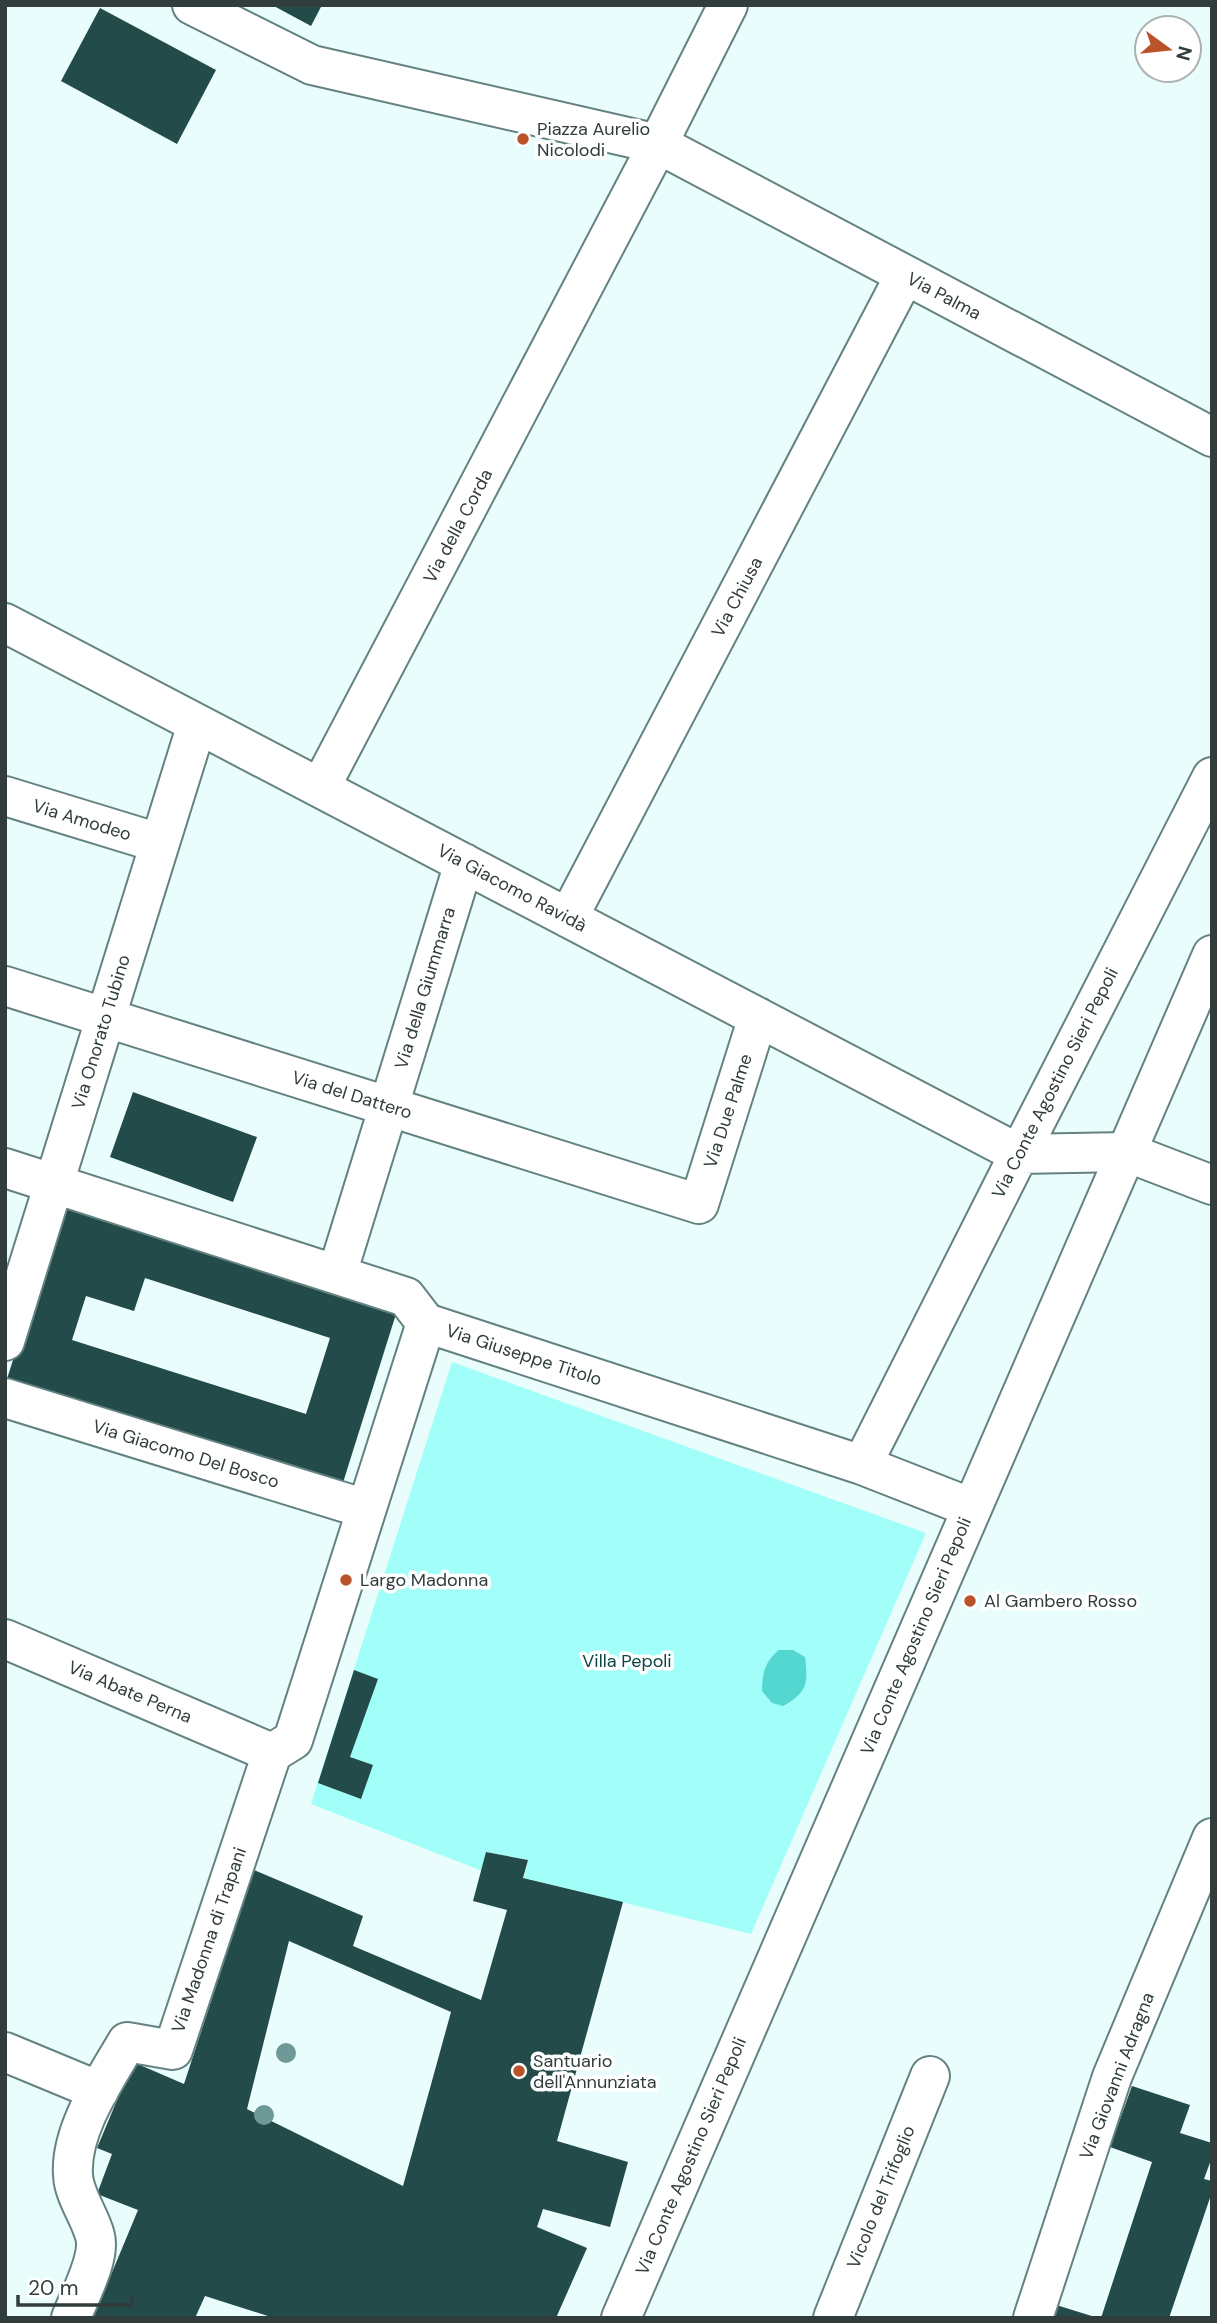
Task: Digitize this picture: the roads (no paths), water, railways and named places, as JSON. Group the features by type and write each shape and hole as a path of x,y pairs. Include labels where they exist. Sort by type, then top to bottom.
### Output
{"street":[{"name":"Via Palma","path":"192,5 312,65 669,137 905,275 1212,437"},
{"name":"Via della Corda","path":"320,788 595,264 669,137 728,5"},
{"name":"Via Chiusa","path":"568,918 905,275"},
{"name":"Via Giacomo Ravidà","path":"5,623 1019,1154"},
{"name":"Via Onorato Tubino","path":"5,1341 197,724"},
{"name":"Via Conte Agostino Sieri Pepoli","path":"862,1465 1212,777"},
{"name":"Via Amodeo","path":"5,796 159,843"},
{"name":"Via della Giummarra","path":"337,1274 464,863"},
{"name":"Via Conte Agostino Sieri Pepoli","path":"621,2318 1212,955"},
{"name":"Via del Dattero","path":"5,986 699,1204"},
{"name":"Via Due Palme","path":"699,1204 758,1017"},
{"path":"1019,1154 1126,1152 1212,1185"},
{"name":"Via Giuseppe Titolo","path":"5,1168 407,1297 426,1323 862,1465 972,1508"},
{"path":"263,1761 293,1740 426,1323"},
{"name":"Via Giacomo Del Bosco","path":"5,1398 366,1509"},
{"name":"Via Abate Perna","path":"5,1639 263,1761"},
{"name":"Via Madonna di Trapani","path":"71,2318 95,2258 96,2239 73,2178 74,2147 99,2091 127,2042 173,2050 263,1761"},
{"name":"Via Giovanni Adragna","path":"1033,2318 1112,2077 1199,1905 1212,1838"},
{"path":"5,2052 99,2091"},
{"name":"Vicolo del Trifoglio","path":"832,2318 930,2076"}],"place":[{"name":"Piazza Aurelio Nicolodi","path":"523,139"},
{"name":"Largo Madonna","path":"346,1580"},
{"name":"Al Gambero Rosso","path":"970,1601"},
{"name":"Santuario dell'Annunziata","path":"519,2071"}],"park label":[{"name":"Villa Pepoli","path":"627,1661"}]}
